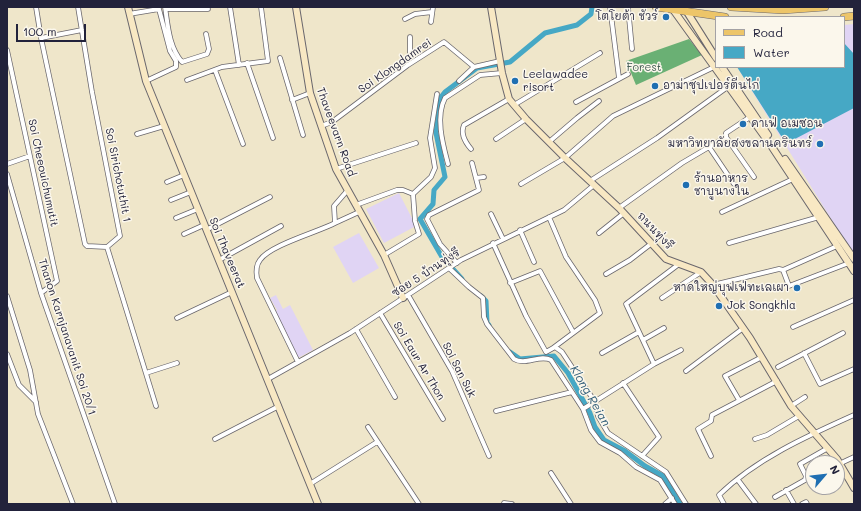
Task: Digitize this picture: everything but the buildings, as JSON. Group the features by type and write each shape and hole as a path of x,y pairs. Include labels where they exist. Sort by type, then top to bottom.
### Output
{"main road":[{"path":"656,7 687,10 720,16"},
{"path":"731,7 783,10 825,7"}],"street":[{"path":"36,7 41,38 85,244 87,246 106,247 156,406"},
{"name":"Soi Sirichotuthit 1","path":"78,7 120,236 106,247"},
{"name":"Soi Thaveerat","path":"128,7 146,81 318,504"},
{"path":"230,7 239,64"},
{"path":"187,80 215,70 239,64 268,60 261,7"},
{"name":"Thaveevarn Road","path":"296,7 310,93 336,169 384,255 405,297"},
{"name":"Soi Klongdamrei","path":"432,22 433,7"},
{"path":"471,149 464,140 464,125 508,99 491,7"},
{"path":"610,7 619,78"},
{"path":"628,7 632,49"},
{"path":"206,34 209,49 207,54 182,62 174,50 169,34 166,8 208,9"},
{"path":"129,14 159,9 170,51 176,61 176,67 146,81"},
{"path":"674,9 714,68 731,85 851,261 854,271"},
{"path":"687,10 715,56"},
{"path":"405,19 415,14 432,12"},
{"path":"41,38 82,30"},
{"path":"410,37 410,53"},
{"name":"Soi Klongdamrei","path":"321,126 332,122 408,66 444,42 474,67"},
{"name":"Soi Cheeouichumutit","path":"7,50 57,281 42,294"},
{"path":"514,105 600,54"},
{"path":"280,58 303,135"},
{"path":"459,81 474,67 500,61"},
{"path":"247,64 273,138"},
{"path":"521,184 565,158 613,116 714,68"},
{"path":"722,68 750,117 838,246 851,261"},
{"path":"215,70 243,144"},
{"path":"448,164 440,137 443,104 446,97 480,75 502,71"},
{"path":"576,102 628,74"},
{"name":"ซอย 5 บ้านทุ่งรี","path":"268,379 356,329 457,263 493,243 564,210 592,183 731,85"},
{"path":"292,100 310,93"},
{"path":"384,255 419,234 414,216 413,194 431,177 435,168 432,139 437,94"},
{"name":"ถนนทุ่งรี","path":"508,99 565,158 624,213 666,259 701,272 712,285 762,357 791,406 833,455"},
{"path":"549,142 599,101"},
{"path":"619,208 682,163 726,137 726,133 750,117"},
{"path":"496,138 526,119"},
{"path":"137,134 164,126"},
{"path":"432,139 440,137"},
{"path":"726,137 754,177"},
{"path":"336,169 416,143"},
{"path":"709,147 734,184"},
{"path":"7,164 30,156"},
{"path":"457,263 440,244 427,219 429,215 479,190 472,163"},
{"name":"Thanon Karnjanavanit Soi 20/1","path":"7,174 42,294 114,504"},
{"path":"167,182 184,175"},
{"path":"476,178 484,177"},
{"path":"722,212 793,179"},
{"path":"356,205 397,190 413,194"},
{"path":"335,223 334,206 347,191"},
{"path":"171,200 191,192"},
{"path":"184,234 206,228 270,197"},
{"path":"176,218 198,209"},
{"path":"298,362 257,278 257,267 261,258 281,246 359,212"},
{"path":"599,232 624,213"},
{"path":"491,214 502,239"},
{"path":"493,243 510,283 546,352 600,313 595,300 566,257 549,217"},
{"path":"729,243 819,217"},
{"path":"219,260 281,226"},
{"path":"520,230 534,262"},
{"path":"606,274 630,260 652,243"},
{"path":"712,285 779,269 783,270 838,246"},
{"path":"783,270 789,286 851,261"},
{"path":"654,364 626,304 679,264"},
{"path":"449,268 483,298 485,320 500,342 516,360 550,359 583,409 591,430 600,442 620,453 636,467 660,480 675,504"},
{"path":"510,283 540,271 573,332"},
{"path":"662,298 701,272"},
{"path":"177,318 232,292"},
{"path":"7,296 30,370 38,414 73,504"},
{"name":"Soi San Suk","path":"405,297 452,371 489,456"},
{"path":"793,327 854,300"},
{"name":"Soi Eaur Ar Thon","path":"380,313 443,419"},
{"path":"643,340 664,328"},
{"path":"356,329 395,397"},
{"path":"686,370 742,329"},
{"path":"602,353 639,332"},
{"path":"778,367 843,333"},
{"path":"553,348 555,347 562,352 595,402 598,416 608,433 666,472 686,504"},
{"path":"583,409 622,383 681,350"},
{"path":"804,353 820,384 854,369"},
{"path":"7,354 19,385 36,402"},
{"path":"739,400 724,376 762,357"},
{"path":"146,373 177,363"},
{"path":"711,456 698,429 711,421 712,415 777,381"},
{"path":"622,383 659,437 642,456"},
{"path":"496,411 572,392"},
{"path":"791,406 805,397"},
{"path":"215,439 279,406"},
{"path":"724,504 719,495 751,469 813,433 854,415"},
{"path":"756,439 767,436 799,416"},
{"path":"368,427 419,504"},
{"path":"310,484 377,442"},
{"path":"775,497 805,480 806,476 800,464 828,448"},
{"path":"551,473 571,504"},
{"name":"ถนนทุ่งรี","path":"845,474 854,488"},
{"path":"738,480 756,504"},
{"path":"786,490 794,504"},
{"path":"665,504 672,498"},
{"path":"504,502 512,504"},
{"path":"802,504 806,502 807,504"}],"shaded area":[{"name":"มหาวิทยาลัยสงขลานครินทร์","path":"854,24 854,256 738,68 845,68 845,25"},
{"path":"399,193 416,226 384,243 366,209"},
{"path":"359,233 379,268 353,283 333,247"},
{"path":"276,295 283,309 290,305 313,350 298,358 275,312 277,310 270,298"}],"green space":[{"name":"Forest","path":"689,39 702,55 636,85 626,61"}],"water":[{"path":"845,44 854,54 854,108 793,140 783,139 738,68 845,68"}],"waterway":[{"name":"Klong Reian","path":"462,279 442,257 420,219 433,204 434,190 445,177 436,133 441,97 445,92 477,68 510,62 545,33 577,25 591,14 592,7"},
{"name":"Klong Reian","path":"481,296 486,301 487,323 489,325"},
{"name":"Klong Reian","path":"510,352 520,359 554,356 568,373 590,413 595,427 604,440 625,451 645,466 663,476 680,504"}],"place":[{"name":"โตโยต้า ชัวร์","path":"666,17"},
{"name":"Leelawadee risort","path":"515,81"},
{"name":"อาม่าซุปเปอร์ตีนไก่","path":"655,86"},
{"name":"คาเฟ่ อเมซอน","path":"743,124"},
{"name":"มหาวิทยาลัยสงขลานครินทร์","path":"820,144"},
{"name":"ร้านอาหาร ชาบูนางใน","path":"686,185"},
{"name":"หาดใหญ่บุฟเฟ่ทะเลเผา","path":"797,288"},
{"name":"Jok Songkhla","path":"719,306"}]}
